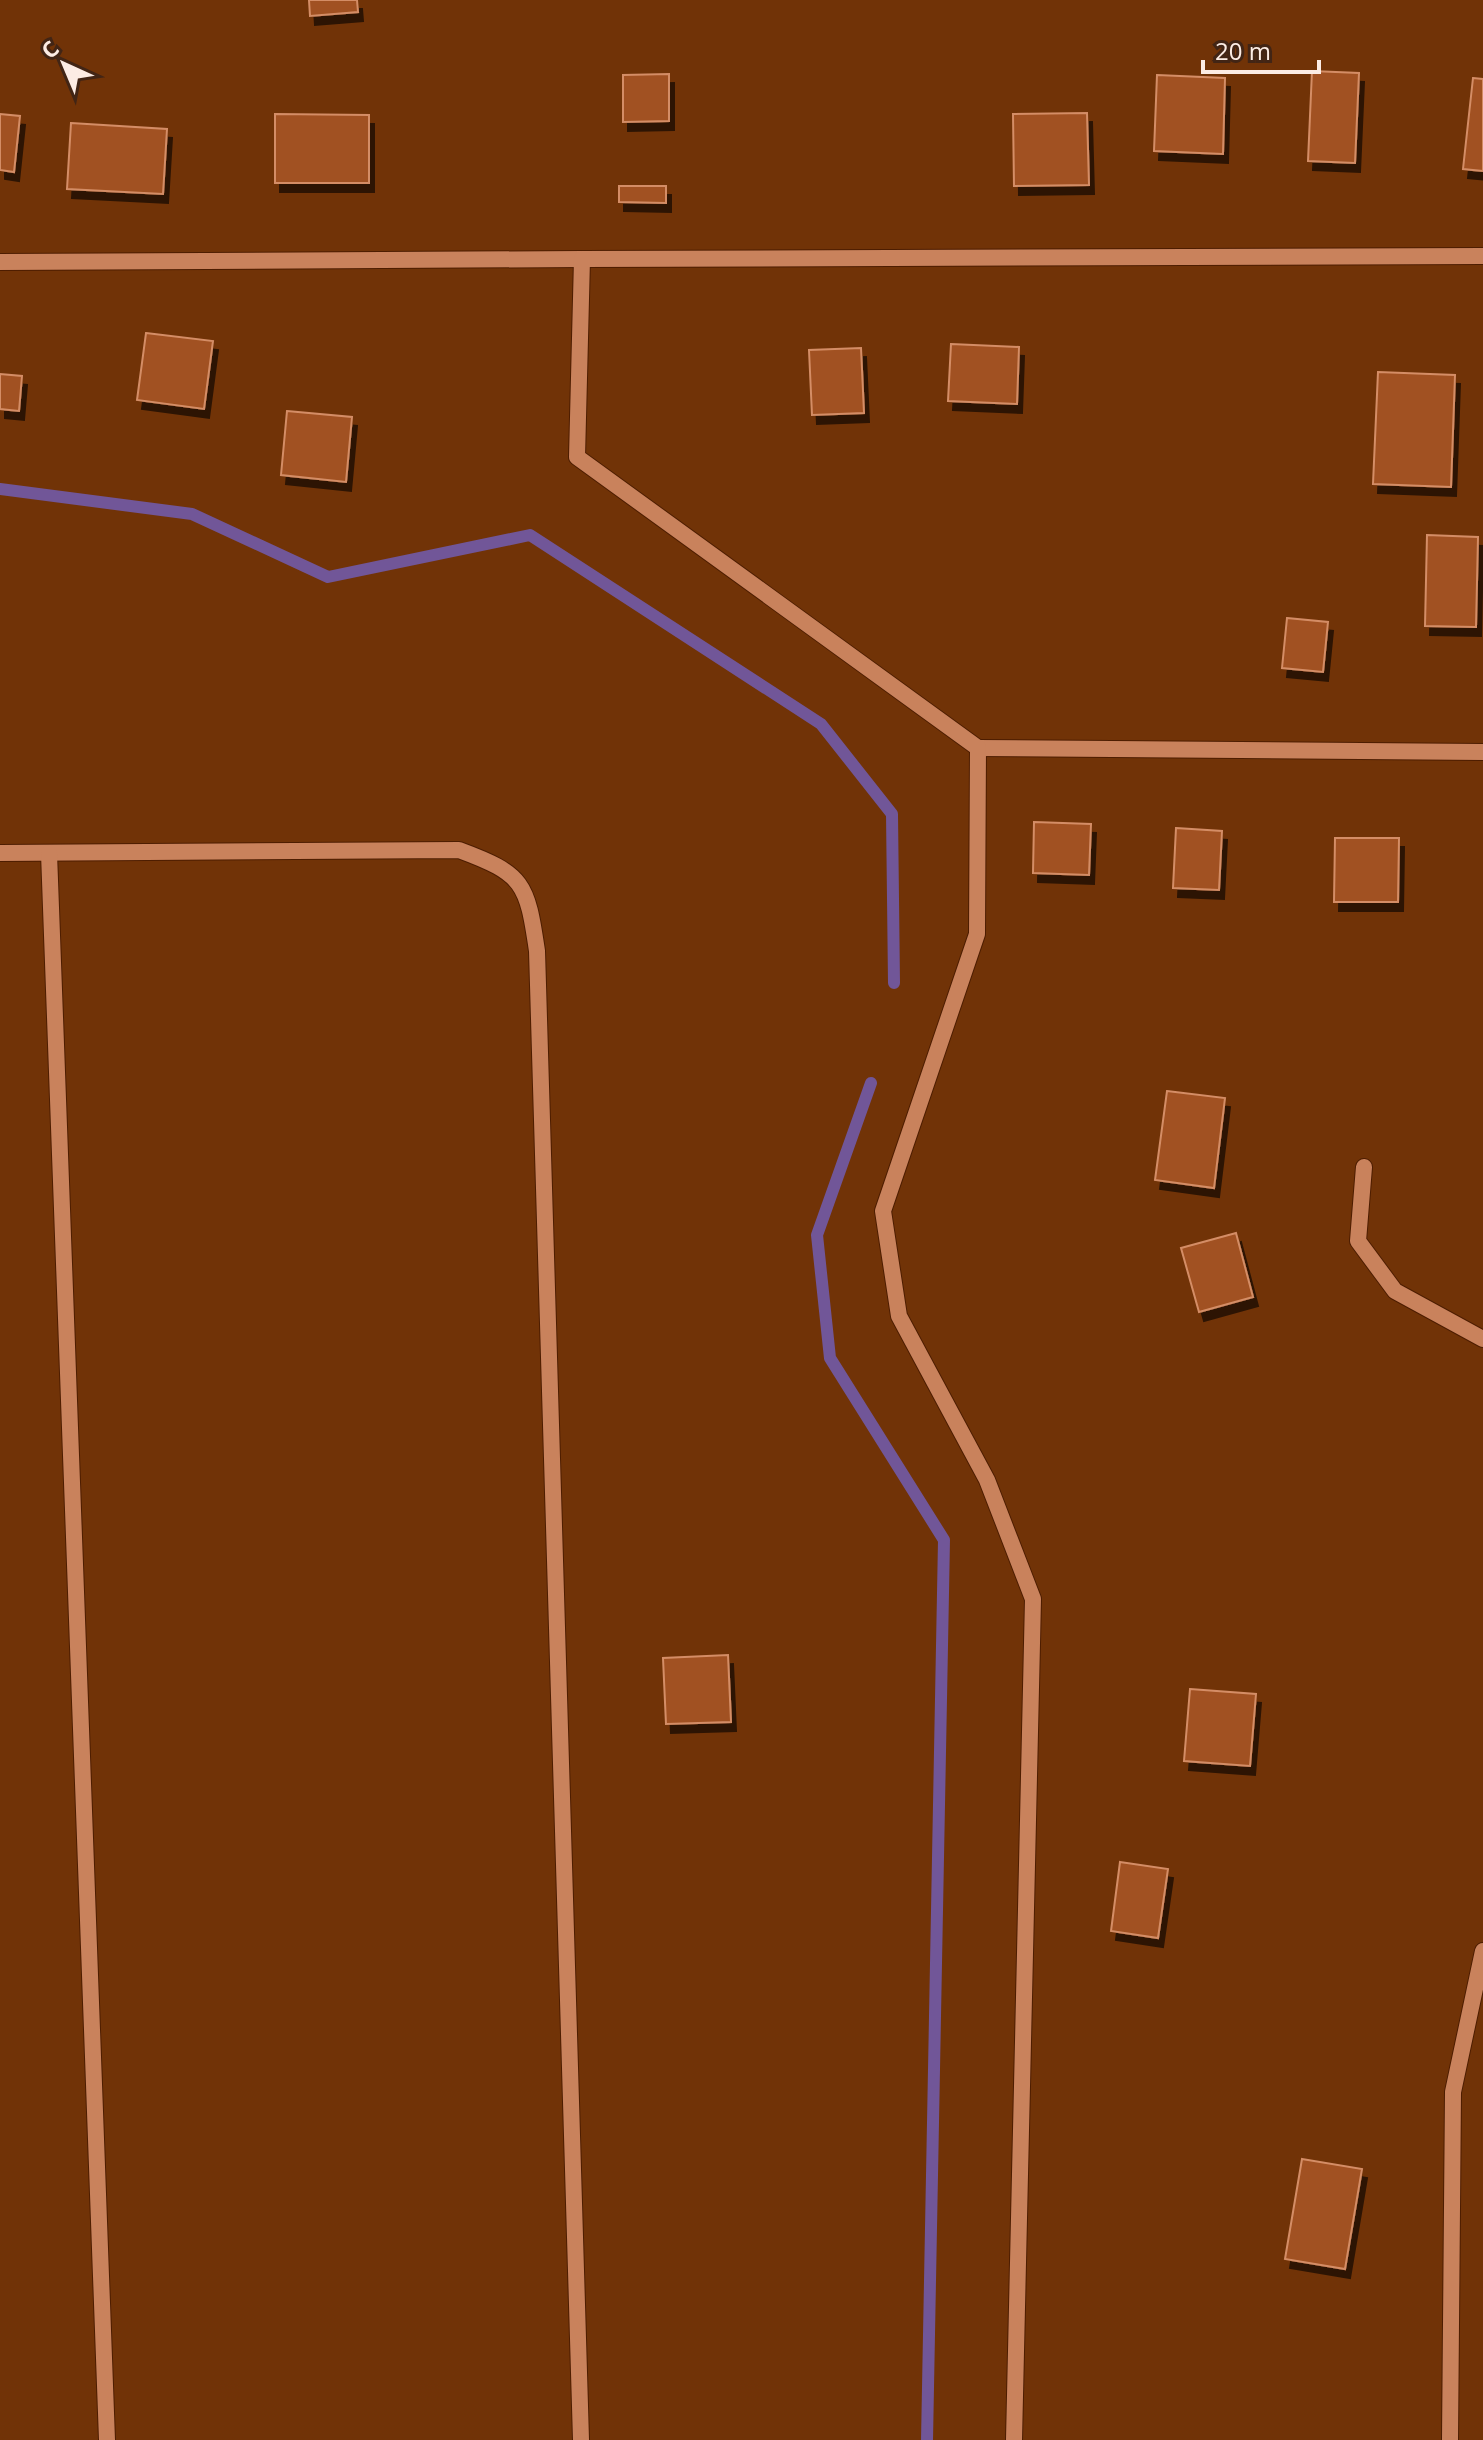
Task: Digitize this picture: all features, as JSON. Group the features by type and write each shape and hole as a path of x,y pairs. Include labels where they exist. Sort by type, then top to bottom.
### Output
{"lane":[{"path":"0,262 1483,256"},
{"path":"582,259 577,457 978,748 1483,752"},
{"path":"978,748 977,934 883,1211 899,1316 987,1480 1033,1599 1014,2440"},
{"path":"0,853 459,850 501,865 529,897 537,951 581,2440"},
{"path":"49,853 107,2440"},
{"path":"1364,1167 1358,1241 1395,1291 1483,1339"},
{"path":"1450,2440 1453,2092 1483,1951"}],"building":[{"path":"309,0 357,0 358,12 310,16"},
{"path":"1312,71 1359,73 1355,163 1308,161"},
{"path":"669,74 669,121 623,122 623,75"},
{"path":"1157,75 1225,78 1223,154 1154,151"},
{"path":"1473,78 1483,79 1483,171 1463,169"},
{"path":"1087,113 1089,185 1014,186 1013,114"},
{"path":"0,114 20,116 14,172 0,170"},
{"path":"275,114 369,115 369,183 275,183"},
{"path":"71,123 167,129 163,194 67,189"},
{"path":"619,186 666,186 666,203 619,202"},
{"path":"146,333 213,341 204,409 137,400"},
{"path":"951,344 1019,347 1017,404 948,401"},
{"path":"861,348 864,413 812,415 809,350"},
{"path":"1378,372 1455,375 1451,487 1373,484"},
{"path":"0,374 22,376 19,411 0,409"},
{"path":"287,411 352,417 346,482 281,475"},
{"path":"1427,535 1478,537 1476,627 1425,626"},
{"path":"1287,618 1328,622 1323,672 1282,668"},
{"path":"1034,822 1091,824 1089,875 1033,873"},
{"path":"1176,828 1222,831 1219,890 1173,888"},
{"path":"1335,838 1399,838 1398,902 1334,902"},
{"path":"1167,1091 1225,1098 1214,1188 1155,1180"},
{"path":"1236,1233 1253,1297 1199,1312 1181,1248"},
{"path":"728,1655 731,1722 666,1724 663,1658"},
{"path":"1190,1689 1256,1694 1250,1766 1184,1761"},
{"path":"1120,1862 1168,1869 1158,1938 1111,1931"},
{"path":"1302,2159 1362,2169 1345,2269 1285,2259"}],"waterway":[{"path":"0,489 192,514 328,577 530,535 821,724 892,814 894,983"},
{"path":"871,1083 817,1235 830,1358 944,1540 927,2440"}]}
